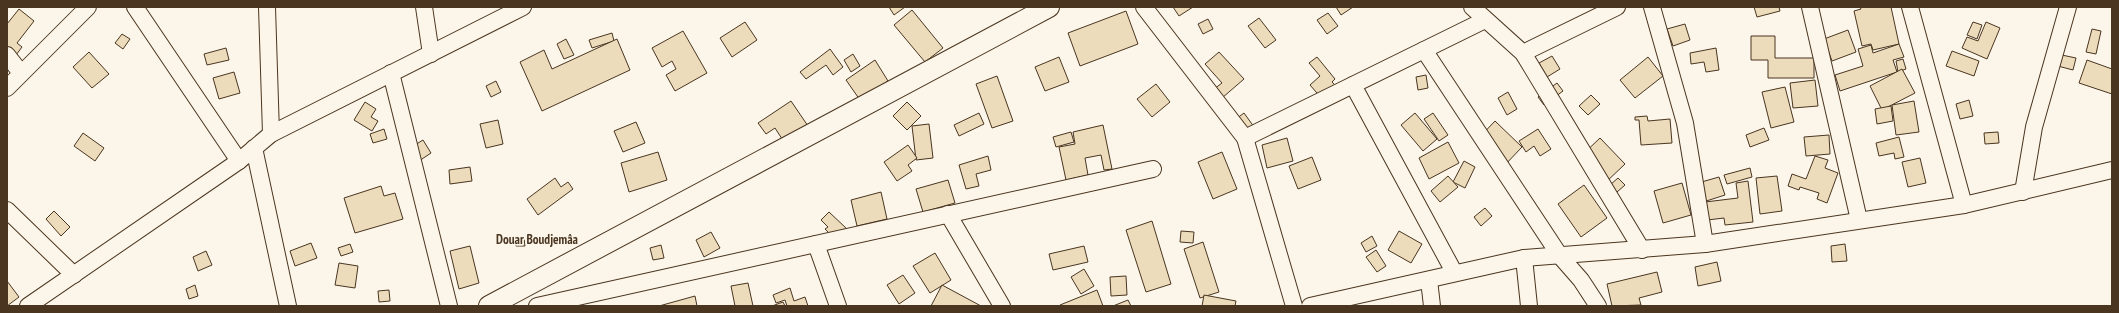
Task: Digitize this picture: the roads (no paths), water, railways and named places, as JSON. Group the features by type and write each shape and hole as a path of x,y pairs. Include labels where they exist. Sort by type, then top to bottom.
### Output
{"street":[{"path":"7,88 88,7"},
{"path":"135,7 239,161"},
{"path":"267,7 271,134"},
{"path":"424,7 431,54"},
{"path":"28,306 239,161 271,134 523,7"},
{"path":"489,306 1048,7"},
{"path":"1144,7 1245,138 1294,306"},
{"path":"1472,7 1523,52 1642,250"},
{"path":"1523,52 1617,7"},
{"path":"1652,7 1685,123 1705,244"},
{"path":"1810,7 1859,220"},
{"path":"2023,192 2034,127 2068,7"},
{"path":"1912,8 1964,205"},
{"path":"1245,138 1485,20"},
{"path":"1424,50 1560,256 1581,280 1598,306"},
{"path":"7,55 22,73"},
{"path":"391,74 449,306"},
{"path":"1353,85 1454,272"},
{"path":"254,148 288,306"},
{"path":"537,306 1154,169"},
{"path":"1310,306 1429,280 1454,272 1524,258 1705,244 1964,205 2112,170"},
{"path":"7,210 74,275"},
{"path":"948,214 1002,306"},
{"path":"816,244 838,306"},
{"path":"1524,258 1529,306"},
{"path":"1429,280 1432,306"}],"district":[{"name":"Douar Boudjemâa","path":"537,239"}]}
